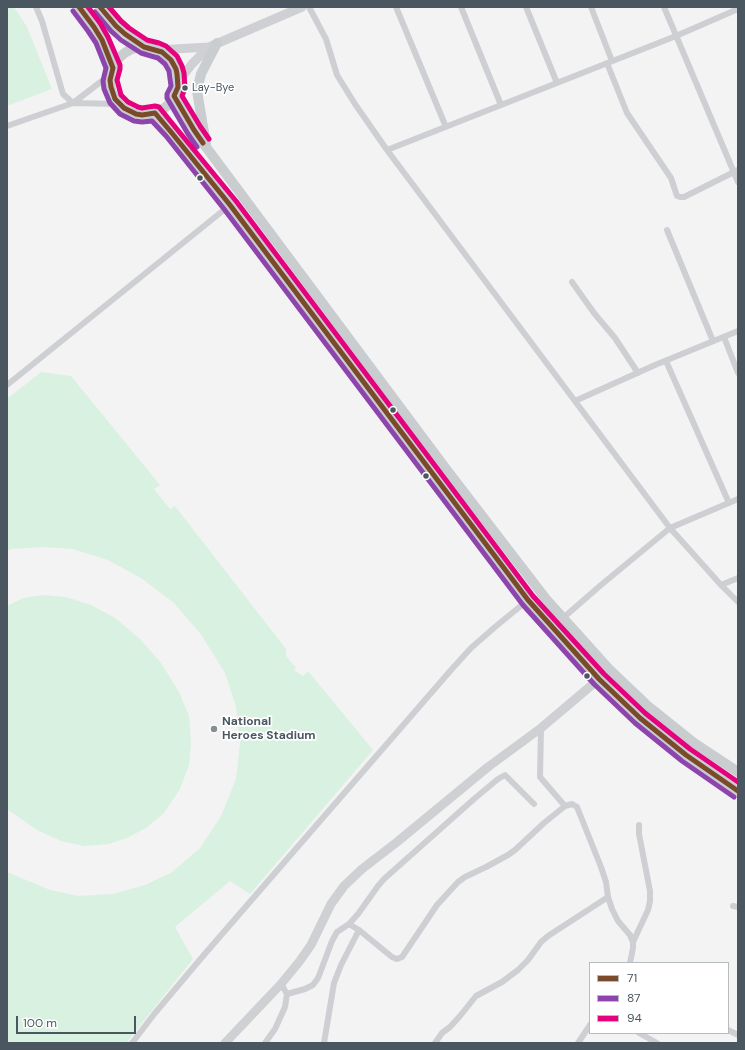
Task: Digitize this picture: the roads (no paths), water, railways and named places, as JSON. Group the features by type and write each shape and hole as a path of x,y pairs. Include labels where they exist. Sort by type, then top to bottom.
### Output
{"main road":[{"path":"80,7 102,40 112,71 111,87 115,99 119,104 136,114 149,115 166,107 174,96 178,87 176,69 171,60 162,52 157,50 144,47 126,53 121,57 112,71"},
{"path":"100,7 116,26 144,47"},
{"path":"206,147 197,92 200,74 213,45"},
{"path":"174,96 206,147 450,475 534,584 609,669 649,706 694,743 738,772"},
{"path":"155,113 230,205 528,600 599,679 640,718 686,755 738,791"}],"street":[{"path":"36,7 42,21 63,94 73,103 119,104"},
{"path":"157,50 213,45 302,7"},
{"path":"309,7 326,39 337,74 355,104 387,150 670,528 738,602"},
{"path":"396,7 446,127"},
{"path":"461,7 501,105"},
{"path":"526,7 557,83"},
{"path":"591,7 627,113 671,178 677,196 684,197 736,171"},
{"path":"664,7 736,171 738,182"},
{"path":"387,150 676,36 738,9"},
{"path":"178,82 192,64 213,45"},
{"path":"7,126 73,103 112,71"},
{"path":"7,385 230,205"},
{"path":"667,230 713,341"},
{"path":"572,282 597,318 615,338 638,373"},
{"path":"575,401 738,331"},
{"path":"724,337 738,373"},
{"path":"666,361 729,503"},
{"path":"563,618 670,528 738,499"},
{"path":"721,585 738,578"},
{"path":"132,1043 203,956 452,670 495,626 528,600"},
{"path":"225,1043 281,984 299,962 311,945 331,904 344,886 362,869 488,767 541,728 599,679"},
{"path":"541,728 540,777 565,806"},
{"path":"287,994 305,989 312,985 318,978 337,932 349,924 358,914 384,879 501,777 505,775 534,804"},
{"path":"349,924 359,930 392,957 397,959 402,958 437,905 458,882 508,855 565,806 572,804 577,807 601,866 612,909 618,921 630,935 633,942 630,962"},
{"path":"633,942 648,910 650,901 650,891 639,825"},
{"path":"435,1043 442,1033 450,1027 476,996 502,982 518,970 528,960 541,942 548,936 608,897"},
{"path":"324,1043 334,983 341,965 359,930"},
{"path":"265,1043 272,1034 285,1007 287,994 281,984"},
{"path":"578,1043 589,1026"},
{"path":"729,1031 738,1036"},
{"path":"641,1034 657,1043"}],"place":[{"name":"Lay-Bye","path":"185,88"},
{"name":"National Heroes Stadium","path":"214,729"}]}
